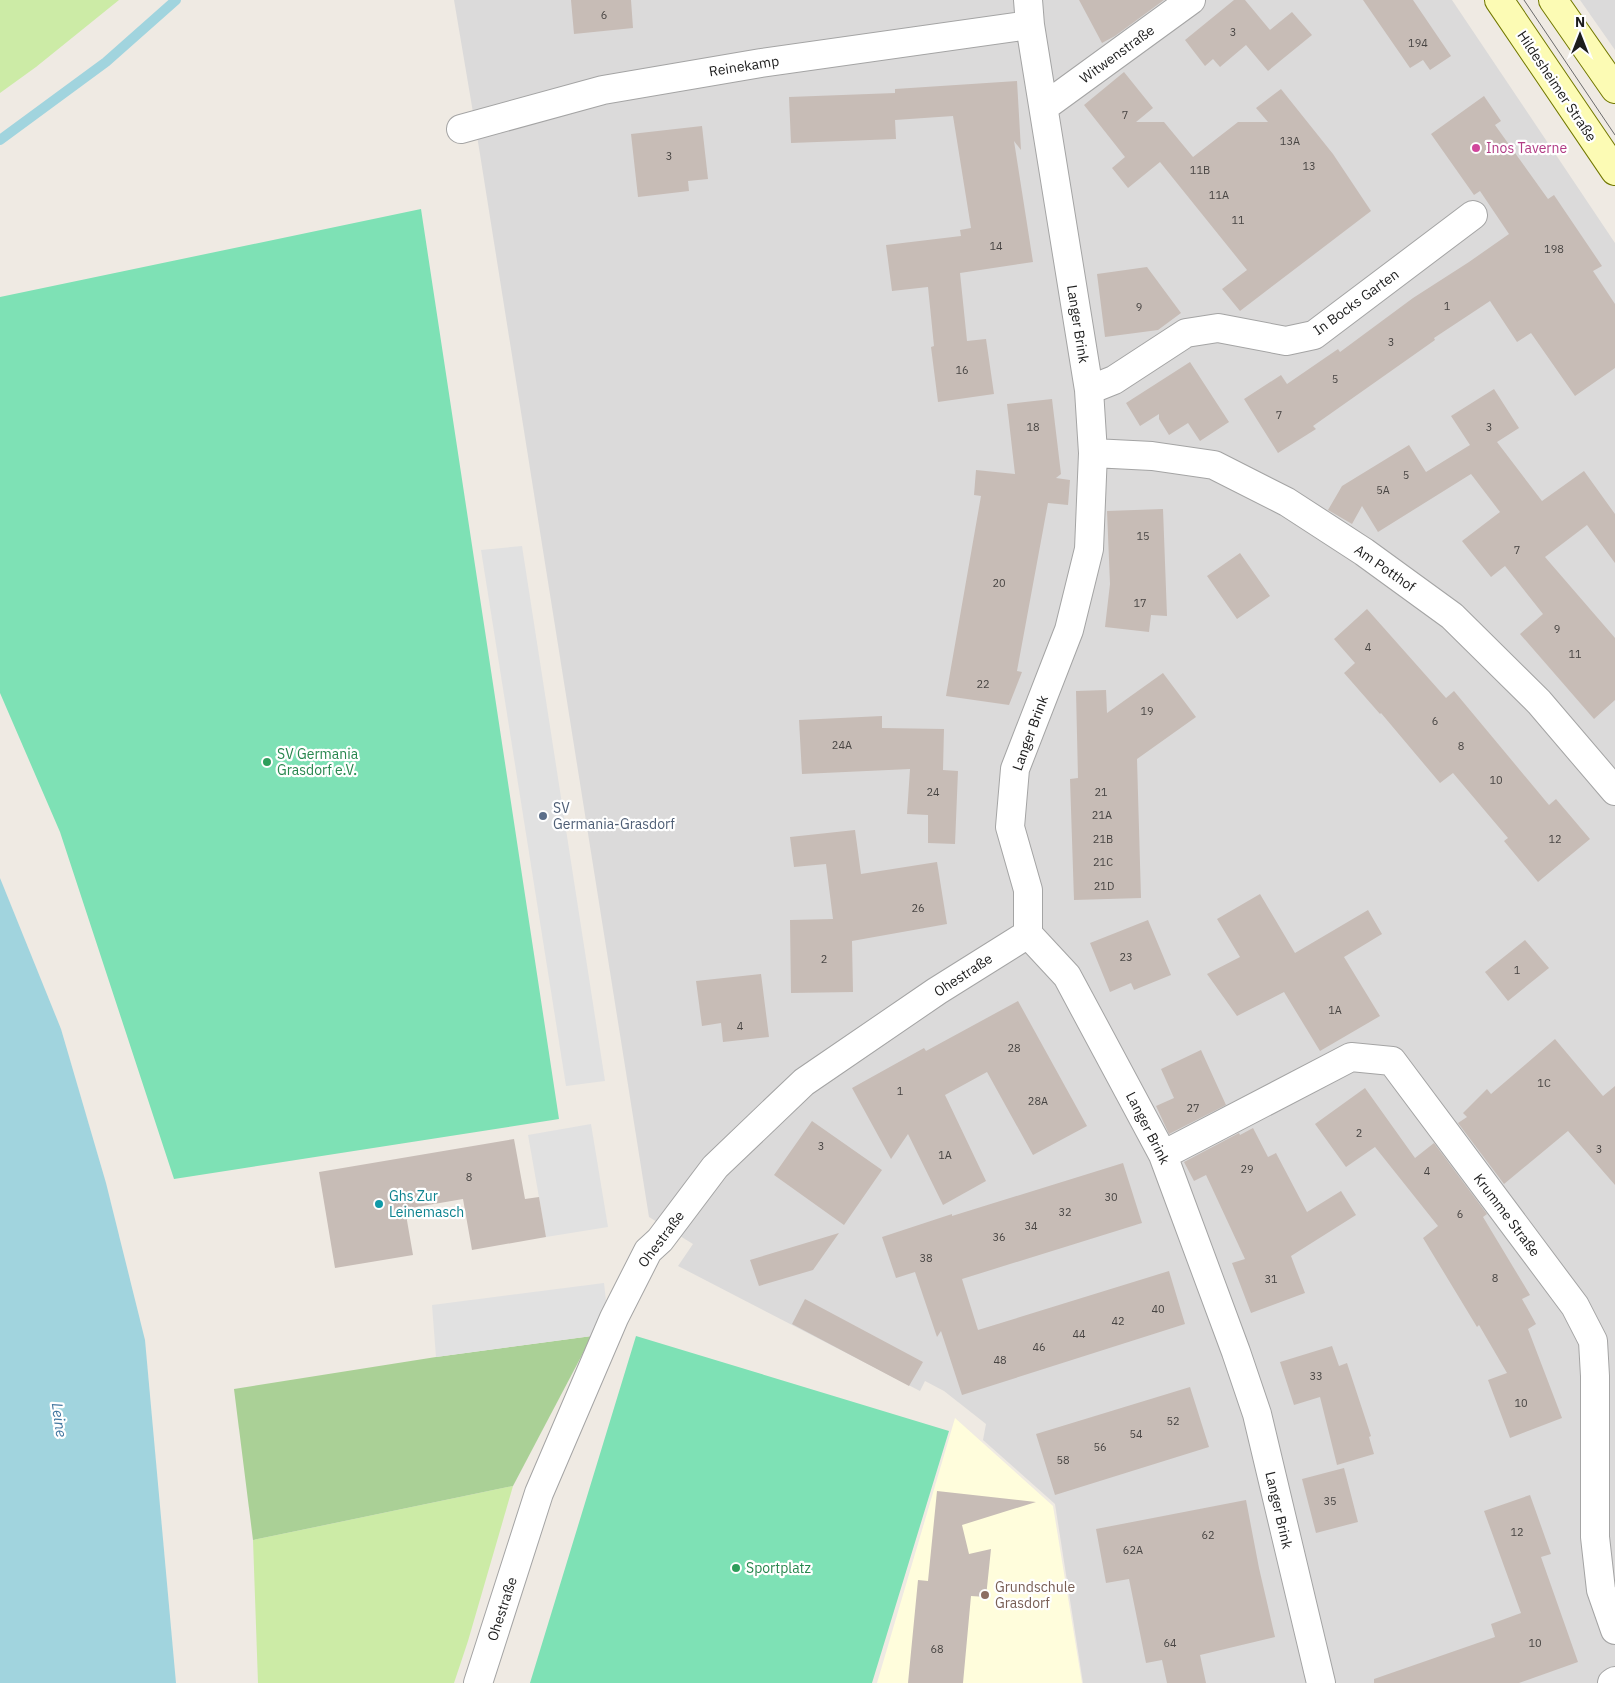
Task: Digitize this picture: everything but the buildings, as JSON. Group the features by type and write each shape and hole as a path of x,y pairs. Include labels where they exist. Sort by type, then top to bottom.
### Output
{"street":[{"name":"Witwenstraße","path":"1044,107 1191,0"},
{"name":"Hildesheimer Straße","path":"1499,0 1615,171"},
{"path":"1553,0 1615,89"},
{"name":"Langer Brink","path":"1029,13 1089,390 1093,453 1089,549 1071,621 1015,769 1010,827 1028,890 1028,934 1067,976 1164,1155 1257,1414 1321,1683"},
{"name":"Reinekamp","path":"461,129 603,90 761,63 1029,13"},
{"name":"In Bocks Garten","path":"1089,390 1114,380 1186,333 1218,328 1286,341 1314,335 1473,215"},
{"name":"Am Potthof","path":"1093,453 1152,456 1214,464 1287,502 1364,552 1452,616 1539,702 1615,791"},
{"name":"Ohestraße","path":"478,1683 538,1492 614,1318 648,1251 660,1240 715,1167 804,1082 937,992 1028,934"},
{"name":"Krumme Straße","path":"1164,1155 1351,1058 1392,1061 1575,1306 1593,1341 1595,1376 1595,1537 1600,1590 1615,1630"}],"shaded area":[{"path":"454,0 1452,0 1615,243 1615,1683 1083,1683 1055,1504 983,1440 986,1424 944,1391 925,1381 920,1391 678,1266 693,1244 649,1217"},
{"path":"1580,0 1615,0 1615,50"},
{"name":"SV Germania-Grasdorf","path":"522,546 605,1081 566,1086 481,550"},
{"path":"591,1124 608,1227 546,1237 528,1135"},
{"path":"604,1283 606,1301 592,1336 436,1357 432,1305"},
{"name":"Grundschule Grasdorf","path":"955,1418 1053,1506 1082,1683 877,1683"}],"green space":[{"path":"0,0 119,0 36,67 0,93"},
{"name":"SV Germania Grasdorf e.V.","path":"421,209 559,1119 174,1179 60,832 0,693 0,297"},
{"path":"592,1336 513,1486 253,1540 234,1389 436,1357"},
{"name":"Sportplatz","path":"636,1336 949,1431 872,1683 530,1683"},
{"path":"513,1486 454,1683 258,1683 253,1540"}],"water":[{"name":"Leine","path":"0,878 61,1029 106,1183 145,1340 176,1683 0,1683"}],"waterway":[{"path":"0,140 106,62 176,0"}],"tram line":[{"path":"1524,0 1615,135"}],"place":[{"name":"Inos Taverne","path":"1476,148"},
{"name":"SV Germania Grasdorf e.V.","path":"267,762"},
{"name":"SV Germania-Grasdorf","path":"543,816"},
{"name":"Ghs Zur Leinemasch","path":"379,1204"},
{"name":"Sportplatz","path":"736,1568"},
{"name":"Grundschule Grasdorf","path":"985,1595"}]}
